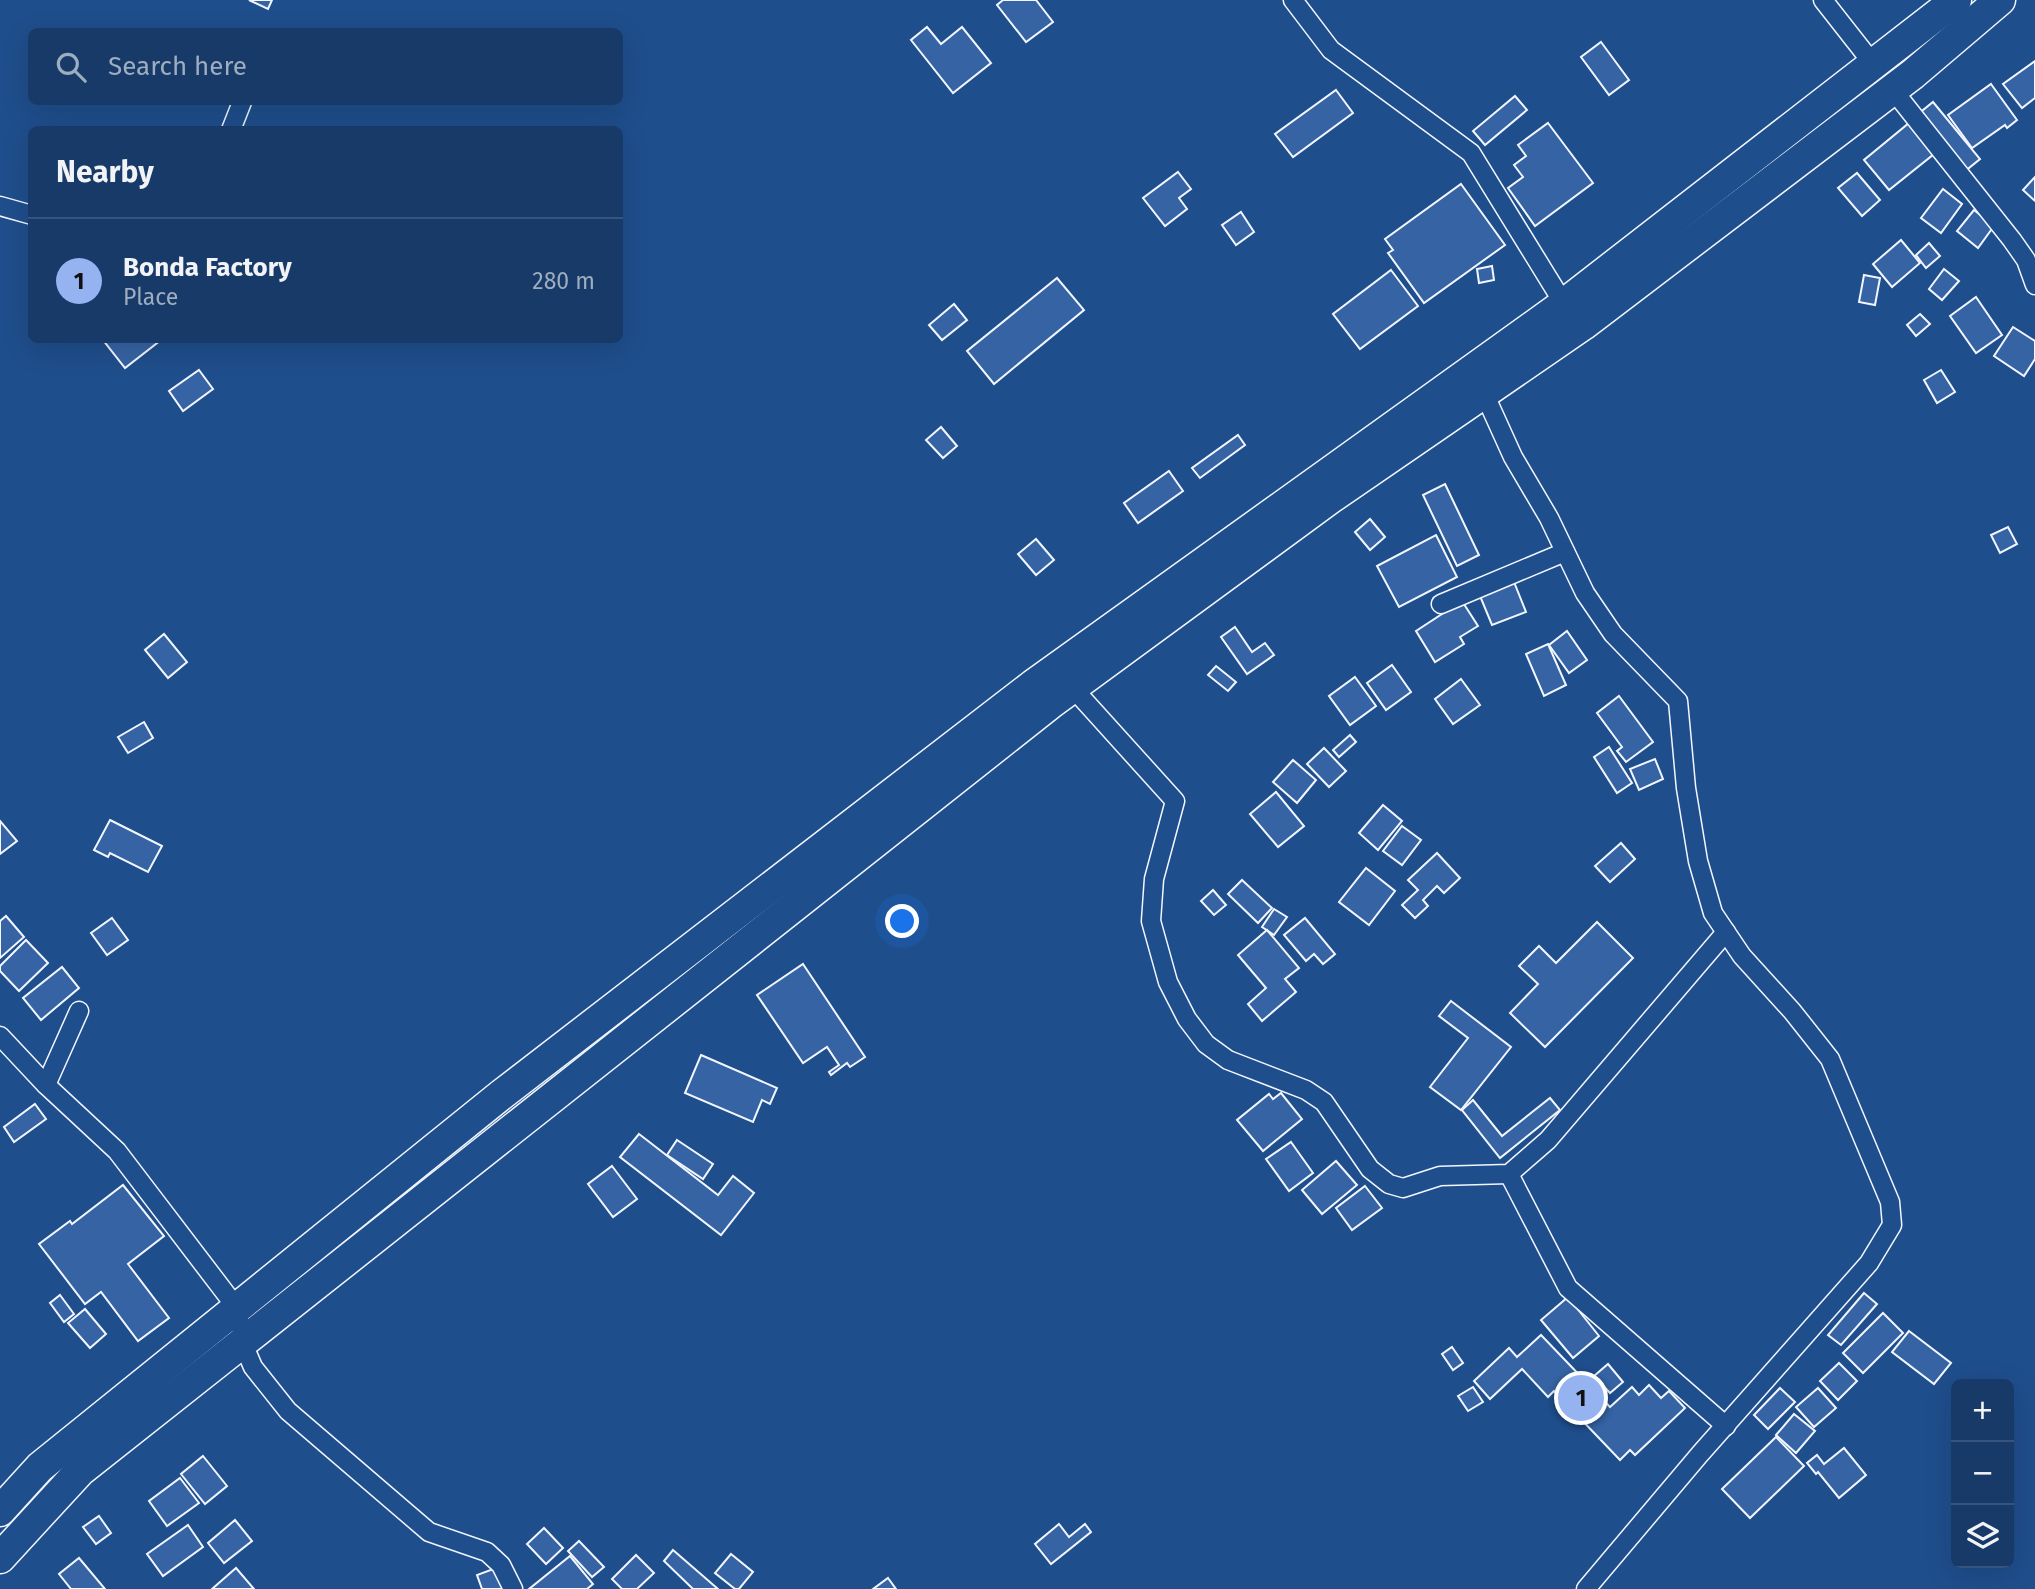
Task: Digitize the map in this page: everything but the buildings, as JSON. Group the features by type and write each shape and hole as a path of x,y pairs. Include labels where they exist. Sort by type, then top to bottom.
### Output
{"highway":[{"path":"0,1511 40,1467 501,1095 1033,685 1564,304 1955,0"},
{"path":"0,1558 80,1471 1072,687 1331,498 1583,326 1893,90 2000,0"}],"street":[{"path":"1293,0 1331,50 1471,152 1564,304"},
{"path":"1823,0 1874,65"},
{"path":"1893,90 2012,240 2026,260 2035,285"},
{"path":"233,126 242,105"},
{"path":"0,206 28,214"},
{"path":"1484,393 1513,457 1549,518 1585,593 1613,634 1678,701 1686,788 1698,861 1713,913 1742,956 1792,1011 1830,1059 1890,1202 1892,1225 1869,1263 1586,1589"},
{"path":"1441,604 1565,552"},
{"path":"1072,687 1175,801 1154,879 1152,921 1168,982 1187,1019 1206,1044 1228,1060 1306,1090 1324,1102 1370,1170 1389,1184 1403,1188 1440,1176 1509,1174 1548,1140 1726,932"},
{"path":"46,1085 79,1012"},
{"path":"0,1036 46,1085 117,1151 236,1307 253,1367 288,1411 429,1532 487,1552 500,1564 513,1589"},
{"path":"1509,1174 1568,1288 1726,1426"}],"place":[{"name":"Bonda Factory","path":"1581,1398"}]}
